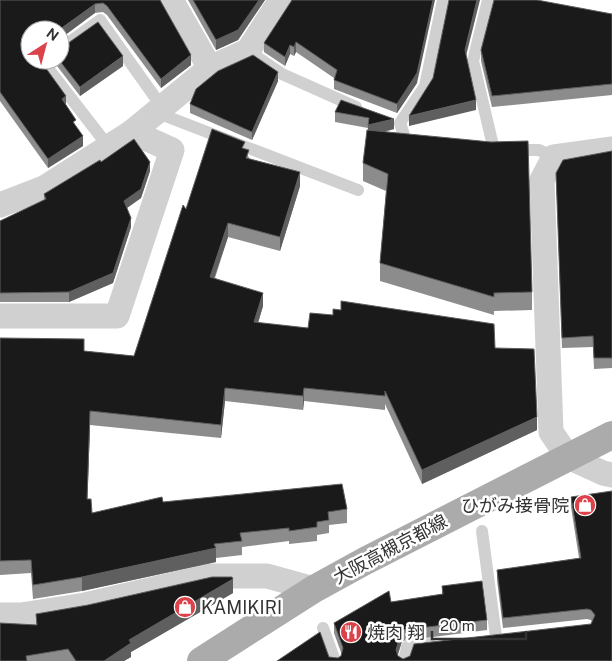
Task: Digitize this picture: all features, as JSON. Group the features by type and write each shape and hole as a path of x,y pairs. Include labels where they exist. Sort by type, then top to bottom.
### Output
{"main road":[{"name":"大阪高槻京都線","path":"201,661 314,589 568,456 612,435"}],"street":[{"path":"171,0 210,68"},
{"path":"0,206 44,188 132,132 210,68 248,51 281,0"},
{"path":"0,316 117,316 172,150 132,132"},
{"path":"612,149 554,157 542,180 551,432 568,456 603,473 612,474"},
{"path":"0,615 22,615 86,605 210,576 267,576 314,589"}],"lane":[{"path":"425,143 406,141 396,122 425,86 443,0"},
{"path":"488,0 473,62 489,150 539,150 554,157"},
{"path":"70,42 100,20 158,110 358,190"},
{"path":"248,51 282,74 342,102 367,111"},
{"path":"49,70 108,146"},
{"path":"482,531 496,637"},
{"path":"323,628 335,661"},
{"path":"404,661 407,647 447,642"}],"building":[{"path":"0,0 160,0 191,55 161,79 103,3 95,4 70,22 70,20 20,20 20,70 47,70 66,96 62,99 76,120 73,122 83,136 48,159 0,92"},
{"path":"193,0 259,0 238,30 216,40"},
{"path":"292,0 433,0 417,73 397,104 334,80 337,70 296,42 294,47 290,45 285,57 264,43"},
{"path":"449,0 477,0 465,50 476,100 409,116 433,78"},
{"path":"494,0 537,0 612,14 612,84 492,96 481,50"},
{"path":"98,22 123,56 80,87 67,70 70,70 70,42"},
{"path":"253,55 278,72 252,132 190,104 196,89 218,71"},
{"path":"341,100 394,119 368,125 369,118 335,112"},
{"path":"212,129 245,142 242,148 249,150 246,158 300,172 280,237 228,223 210,277 263,293 254,322 308,328 310,313 333,315 333,309 341,310 341,301 494,324 495,348 534,349 537,417 422,470 385,391 385,396 304,388 303,396 225,388 221,425 90,411 87,499 91,499 92,513 162,497 163,502 342,484 347,509 328,512 329,520 317,522 317,527 289,531 289,528 240,533 242,541 214,544 216,548 82,577 33,585 31,560 0,561 0,338 84,339 84,351 134,356 183,205 186,209"},
{"path":"367,130 491,142 528,141 532,292 494,293 494,297 380,263 388,174 363,163"},
{"path":"134,139 150,162 141,189 124,201 131,218 113,273 69,292 0,293 0,221 46,199 44,194 100,160 101,162"},
{"path":"612,151 612,358 594,358 593,336 562,338 556,173 563,160"},
{"path":"612,491 612,661 277,661 320,632 329,657 338,658 341,656 343,648 334,623 389,591 391,602 443,594 442,586 482,581 487,620 402,630 396,650 398,656 403,659 410,656 414,644 591,624 595,615 591,610 587,609 503,618 497,570 581,558 571,497"},
{"path":"212,577 232,577 233,579 129,640 131,643 104,661 76,661 68,649 26,656 27,661 0,661 0,623 37,625 36,614 88,605"}],"place":[{"name":"ひがみ接骨院","path":"585,505"},
{"name":"KAMIKIRI","path":"185,607"},
{"name":"焼肉 翔","path":"351,632"}]}
